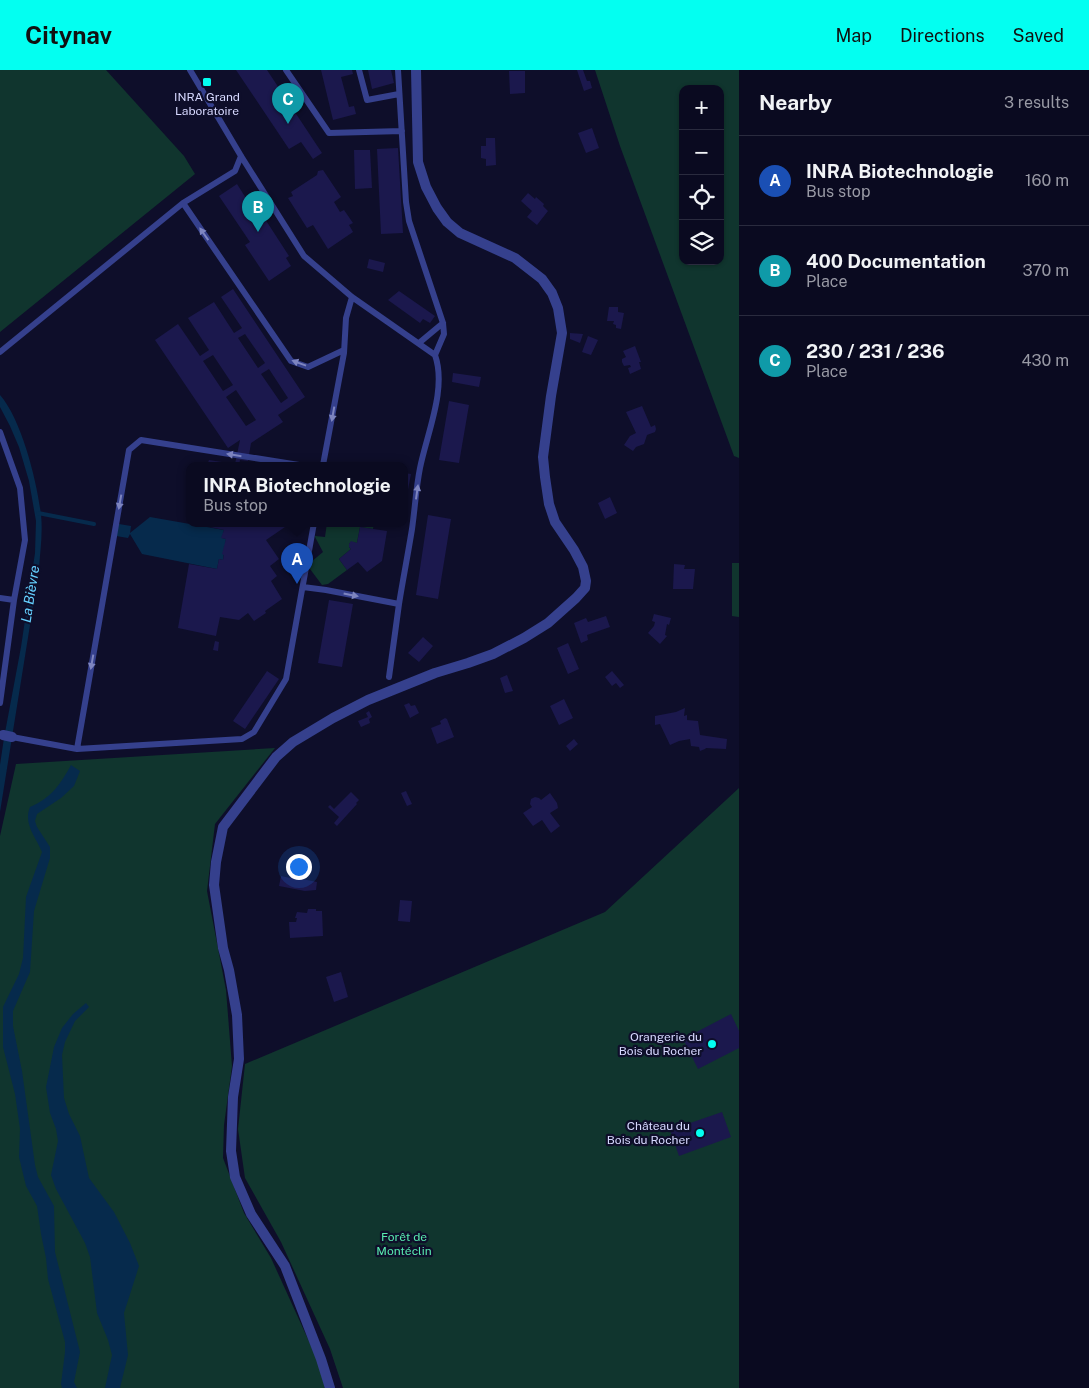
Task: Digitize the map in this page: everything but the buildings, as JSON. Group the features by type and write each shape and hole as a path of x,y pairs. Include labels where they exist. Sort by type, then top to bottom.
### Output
{"street":[{"path":"330,1388 321,1359 285,1266 251,1214 235,1176 231,1151 233,1097 239,1059 237,1015 223,948 214,885 216,862 223,827 276,757 293,742 368,700 435,673 493,654 524,638 548,623 576,598 584,588 586,581 579,558 555,522 548,504 545,478 543,457 562,333 558,308 552,293 542,279 515,258 460,233 447,222 437,208 426,188 418,162 416,70"}],"lane":[{"path":"190,70 304,256 352,297 435,354 439,374 438,395 420,468 389,677"},
{"path":"286,70 329,133 402,132"},
{"path":"359,70 367,100 399,94"},
{"path":"398,70 406,202 409,221 443,323 444,334 435,354"},
{"path":"0,352 183,203 235,171 241,156"},
{"path":"183,203 291,360 308,366 344,350"},
{"path":"324,462 344,350 346,318 352,297"},
{"path":"420,343 443,323"},
{"path":"0,432 20,488 25,540 14,600 0,703"},
{"path":"77,749 129,450 141,440 280,462"},
{"path":"5,736 77,749 242,739 254,732 286,679 313,527"},
{"path":"303,587 399,604"},
{"path":"0,598 14,600"}],"green space":[{"path":"0,70 106,70 184,156 195,174 0,332"},
{"path":"595,70 739,70 739,458 734,456 620,146"},
{"path":"326,527 360,527 357,543 351,542 349,547 351,549 339,559 347,570 328,584 322,585 310,569 311,562 323,552 315,536 325,537"},
{"path":"732,563 739,563 739,617 732,616"},
{"path":"275,748 215,824 207,891 226,990 232,1066 224,1125 223,1158 244,1213 271,1258 317,1359 325,1388 0,1388 0,836 16,764"},
{"name":"Forêt de Montéclin","path":"739,788 739,1388 343,1388 330,1349 281,1242 245,1178 238,1129 245,1064 605,912"}],"water":[{"name":"La Bièvre","path":"0,395 8,406 22,435 39,501 42,529 39,569 0,812 0,765 35,553 36,521 29,481 19,447 0,407"},
{"path":"150,517 186,523 186,527 207,527 224,530 222,538 226,539 223,560 219,559 217,569 142,554 130,534 128,538 116,536 119,524 131,526 130,533"},
{"path":"71,765 80,771 74,786 61,798 37,814 35,821 50,847 50,858 34,911 30,972 13,1011 13,1026 22,1071 35,1165 38,1177 54,1206 55,1252 80,1352 74,1382 77,1388 62,1388 65,1342 48,1279 37,1206 26,1186 19,1157 20,1129 15,1094 3,1047 3,1007 19,974 23,958 26,897 42,852 29,825 28,813 30,807 44,799 54,790"},
{"path":"86,1003 89,1007 75,1021 65,1042 62,1055 64,1098 69,1114 80,1136 89,1178 114,1212 139,1266 124,1313 128,1355 120,1388 105,1388 112,1355 97,1313 90,1257 51,1175 58,1141 50,1113 46,1087 54,1047 62,1028 73,1014"}],"waterway":[{"path":"38,513 94,524"}],"place":[{"name":"INRA Grand Laboratoire","path":"207,82"},
{"name":"230 / 231 / 236","path":"288,124"},
{"name":"400 Documentation","path":"258,232"},
{"name":"INRA Biotechnologie","path":"297,584"},
{"name":"Orangerie du Bois du Rocher","path":"712,1044"},
{"name":"Château du Bois du Rocher","path":"700,1133"}]}
